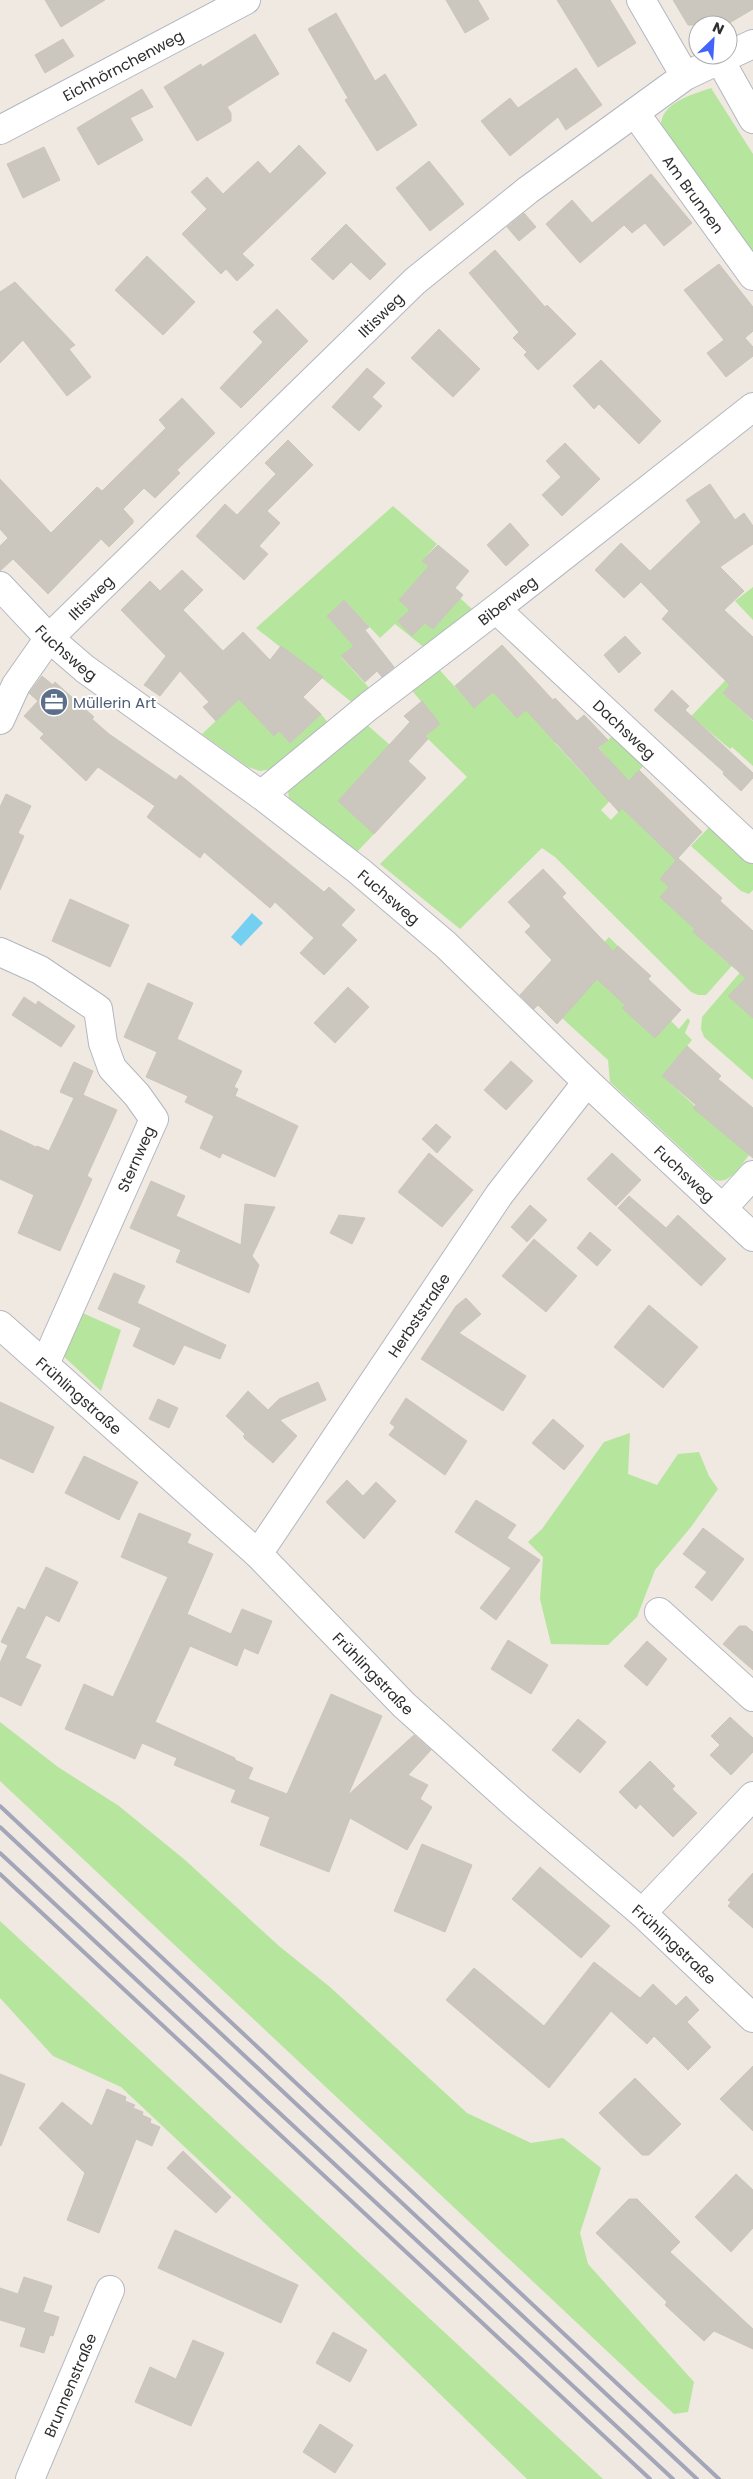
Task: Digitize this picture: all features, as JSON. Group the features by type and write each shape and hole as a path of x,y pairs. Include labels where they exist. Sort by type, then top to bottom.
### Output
{"street":[{"name":"Eichhörnchenweg","path":"0,130 246,0"},
{"path":"641,0 686,76"},
{"name":"Iltisweg","path":"738,51 753,44"},
{"name":"Iltisweg","path":"0,720 16,685 50,638 415,281 528,190 686,76 709,65"},
{"path":"723,65 753,119"},
{"name":"Am Brunnen","path":"635,113 753,276"},
{"name":"Biberweg","path":"261,795 329,737 496,609 753,407"},
{"name":"Fuchsweg","path":"0,586 50,638 85,669 261,795 359,871 446,945 587,1082 753,1237"},
{"name":"Dachsweg","path":"496,609 753,849"},
{"name":"Sternweg","path":"0,952 40,970 98,1009 103,1043 112,1068 137,1095 154,1120 45,1364"},
{"name":"Herbststraße","path":"258,1554 499,1195 587,1082"},
{"path":"723,1208 753,1175"},
{"name":"Frühlingstraße","path":"0,1325 258,1554 404,1704 519,1808 642,1913 753,2018"},
{"path":"659,1612 753,1698"},
{"path":"642,1913 753,1796"},
{"name":"Brunnenstraße","path":"30,2479 110,2290"}],"green space":[{"path":"711,88 753,154 753,256 661,130 661,121 670,107 686,97"},
{"path":"393,506 437,544 422,561 429,566 399,600 433,629 460,598 473,610 426,649 395,624 380,638 344,600 327,616 354,646 341,657 371,690 354,704 297,658 274,736 279,731 290,743 321,714 329,724 273,769 260,771 248,767 202,734 288,653 256,628"},
{"path":"753,587 753,620 735,601"},
{"path":"740,665 745,669 723,693 753,721 753,766 732,747 730,749 698,722 678,730"},
{"path":"437,667 474,708 493,692 517,718 526,710 559,739 555,743 589,780 610,761 599,748 618,731 649,760 601,810 611,820 622,808 652,837 665,824 688,847 660,879 669,887 695,929 693,932 727,962 753,933 753,942 706,995 698,995 691,992 555,857 542,848 460,929 380,864 467,777 425,736 440,724 409,687"},
{"path":"365,723 390,745 338,801 374,834 356,853 289,801 288,789"},
{"path":"713,823 753,858 753,890 749,894 741,891 691,846"},
{"path":"609,937 618,946 592,974 671,1021 679,1029 688,1018 690,1021 685,1033 692,1040 662,1076 749,1155 739,1169 726,1180 715,1180 610,1082 608,1060 562,1018 558,992"},
{"path":"749,962 753,970 729,996 753,1018 753,1080 704,1037 701,1029 702,1017"},
{"path":"78,1311 121,1330 101,1391 60,1353"},
{"path":"630,1433 628,1474 657,1485 678,1454 699,1452 709,1476 718,1489 691,1527 655,1570 637,1617 608,1645 551,1644 540,1599 543,1557 528,1542 542,1529 604,1442"},
{"path":"0,1722 58,1767 119,1806 185,1860 279,1946 330,1987 467,2113 531,2143 563,2138 601,2168 580,2233 588,2264 694,2382 688,2412 674,2414 0,1781"},
{"path":"0,1921 603,2479 527,2479 239,2198 121,2087 53,2056 0,1998"}],"water":[{"path":"252,913 263,923 241,946 231,937"}],"building":[{"path":"45,0 105,0 61,27"},
{"path":"446,0 478,0 489,19 465,33"},
{"path":"557,0 610,0 636,43 598,67"},
{"path":"673,0 753,0 753,9 738,18 738,15 688,15 688,25"},
{"path":"336,13 375,81 385,74 417,125 377,151 345,100 348,98 308,29"},
{"path":"255,34 279,74 227,107 231,113 231,121 197,141 164,87 201,64 202,67"},
{"path":"63,39 74,56 45,73 35,55"},
{"path":"576,68 602,105 566,130 558,117 510,156 481,121 510,98 518,108"},
{"path":"142,89 153,107 130,118 143,140 98,165 77,128"},
{"path":"299,145 326,173 242,254 254,265 237,281 226,269 221,274 182,234 207,209 191,192 207,177 223,194 258,161 270,174"},
{"path":"44,147 60,180 23,198 7,164"},
{"path":"429,161 464,204 430,231 396,188"},
{"path":"651,174 692,223 664,246 645,223 632,233 624,225 580,263 546,224 572,200 592,223"},
{"path":"524,213 536,227 519,241 507,227"},
{"path":"346,224 386,264 370,280 351,262 333,280 311,259"},
{"path":"495,250 545,307 547,305 576,334 538,370 524,355 527,352 513,338 519,332 469,273"},
{"path":"147,256 195,302 163,335 115,290"},
{"path":"719,264 753,307 753,331 745,338 753,347 753,356 726,377 707,353 724,340 684,290"},
{"path":"15,282 75,345 69,349 91,377 67,396 23,340 0,363 0,292"},
{"path":"277,309 308,341 241,408 220,388 263,342 253,332"},
{"path":"439,329 480,369 453,397 411,358"},
{"path":"601,360 661,421 639,444 599,404 594,409 573,386"},
{"path":"367,368 385,383 372,397 382,406 359,431 332,407"},
{"path":"182,398 215,433 177,470 180,473 155,498 144,488 123,509 133,520 133,523 109,547 101,539 48,594 13,559 0,571 0,546 8,538 0,529 0,479 51,533 97,487 102,491 166,428 159,420"},
{"path":"288,440 313,465 267,511 280,523 259,546 268,554 244,580 196,536 225,504 237,515 276,474 265,463"},
{"path":"565,443 600,479 562,516 542,495 561,477 546,461"},
{"path":"710,484 735,520 744,513 753,526 753,544 720,567 744,591 724,610 753,637 753,720 723,693 730,685 662,619 669,611 641,582 624,598 595,570 621,543 650,571 701,522 686,500"},
{"path":"510,523 529,545 506,566 487,545"},
{"path":"438,545 469,571 455,588 463,595 433,629 425,623 412,636 398,621 410,610 399,600 429,566 422,561"},
{"path":"182,570 203,590 183,610 223,651 243,632 270,660 281,646 323,677 303,697 321,714 290,743 279,731 274,736 239,699 216,721 203,707 209,702 180,671 160,696 144,685 166,656 121,610 150,581 160,591"},
{"path":"344,600 369,627 365,630 394,667 382,677 377,671 365,682 341,656 354,646 327,616"},
{"path":"625,636 641,653 619,673 604,655"},
{"path":"502,645 553,700 555,698 577,721 584,715 608,740 598,748 629,781 639,770 702,832 676,860 622,808 619,812 526,710 517,718 493,692 474,708 455,686"},
{"path":"42,676 53,685 55,682 94,717 92,719 109,734 176,780 180,775 324,892 329,887 355,910 341,925 357,940 324,975 300,953 314,938 275,902 270,908 204,852 200,858 147,817 155,806 98,767 86,781 40,738 44,734 24,716 38,701 29,693"},
{"path":"672,690 689,706 685,710 753,773 753,778 741,791 723,774 724,772 654,710"},
{"path":"422,701 440,724 425,736 428,739 408,761 426,778 374,834 338,801 410,722 404,716"},
{"path":"6,794 31,806 18,833 24,836 0,890 0,807"},
{"path":"678,858 722,898 720,901 753,931 753,1018 728,996 746,978 693,932 695,929 660,897 669,887 660,879"},
{"path":"543,869 566,893 562,897 613,951 618,946 651,976 648,979 681,1010 655,1038 622,1008 625,1005 597,979 557,1024 538,1005 534,1009 520,995 552,960 525,932 531,926 508,902"},
{"path":"70,899 129,925 110,967 52,941"},
{"path":"148,983 193,1003 177,1039 242,1071 234,1087 238,1089 235,1096 298,1126 275,1177 222,1153 220,1158 200,1148 214,1116 185,1102 188,1096 146,1077 157,1052 124,1037"},
{"path":"348,987 369,1007 335,1043 314,1023"},
{"path":"24,997 36,1005 38,1001 75,1026 61,1047 12,1015"},
{"path":"687,1046 721,1076 718,1079 753,1108 753,1158 693,1108 696,1105 662,1076"},
{"path":"511,1061 533,1081 506,1110 484,1090"},
{"path":"74,1062 93,1071 83,1095 117,1110 87,1176 92,1179 60,1251 18,1233 34,1195 0,1179 0,1130 49,1151 74,1098 60,1092"},
{"path":"436,1124 451,1137 437,1153 422,1139"},
{"path":"429,1153 473,1190 442,1227 398,1192"},
{"path":"612,1153 641,1180 616,1206 587,1179"},
{"path":"151,1181 185,1196 176,1216 241,1245 245,1204 275,1207 252,1256 259,1265 249,1293 176,1262 181,1250 130,1228"},
{"path":"629,1196 666,1228 678,1215 726,1259 701,1286 618,1208"},
{"path":"530,1205 547,1220 527,1242 511,1227"},
{"path":"339,1215 365,1218 352,1244 330,1233"},
{"path":"590,1232 611,1250 597,1266 577,1248"},
{"path":"534,1239 577,1276 546,1312 502,1276"},
{"path":"114,1273 145,1286 137,1303 226,1345 220,1359 184,1345 174,1365 133,1346 141,1328 98,1309"},
{"path":"466,1298 481,1314 459,1333 526,1376 503,1411 421,1359 456,1306"},
{"path":"649,1305 698,1347 663,1388 614,1347"},
{"path":"318,1382 326,1400 280,1420 297,1436 273,1463 244,1438 246,1435 243,1437 245,1434 226,1416 248,1391 268,1410 279,1399"},
{"path":"406,1398 467,1441 445,1475 389,1435 395,1427 390,1423"},
{"path":"158,1399 178,1408 169,1428 149,1419"},
{"path":"0,1402 54,1427 33,1473 0,1458"},
{"path":"553,1419 584,1446 564,1470 532,1443"},
{"path":"84,1456 138,1482 119,1520 65,1493"},
{"path":"347,1480 363,1496 376,1482 396,1501 364,1539 326,1502"},
{"path":"476,1500 516,1525 507,1538 540,1560 496,1620 480,1608 511,1568 455,1532"},
{"path":"139,1513 191,1534 187,1543 213,1554 187,1614 231,1634 242,1609 272,1621 258,1654 244,1648 237,1666 190,1646 155,1722 235,1758 235,1760 253,1768 248,1779 287,1794 331,1694 382,1716 348,1795 414,1735 431,1750 408,1775 428,1785 420,1799 432,1807 407,1850 350,1818 329,1872 260,1845 270,1817 231,1802 236,1790 174,1765 177,1758 142,1743 135,1759 65,1729 84,1684 113,1697 168,1577 121,1557"},
{"path":"703,1528 744,1559 712,1601 695,1587 707,1572 683,1554"},
{"path":"46,1567 78,1582 59,1622 46,1615 25,1658 41,1665 21,1706 0,1696 0,1663 8,1645 1,1642 18,1607 25,1610"},
{"path":"739,1626 746,1626 753,1632 753,1670 723,1644"},
{"path":"508,1640 548,1665 531,1694 491,1669"},
{"path":"647,1641 667,1659 647,1686 624,1666"},
{"path":"730,1717 753,1738 753,1752 731,1775 710,1755 720,1745 711,1736"},
{"path":"578,1719 606,1742 580,1773 552,1750"},
{"path":"650,1761 675,1786 672,1789 697,1813 673,1837 640,1804 636,1809 619,1792"},
{"path":"422,1844 472,1865 445,1932 394,1911"},
{"path":"540,1867 610,1926 581,1958 512,1899"},
{"path":"753,1873 753,1928 728,1906 731,1902 728,1900"},
{"path":"594,1962 640,1998 653,1984 676,2006 686,1996 699,2010 687,2022 711,2047 688,2070 654,2036 647,2044 611,2011 549,2088 446,2000 474,1968 544,2026"},
{"path":"753,2066 753,2131 720,2099"},
{"path":"0,2074 25,2084 1,2146 0,2145"},
{"path":"635,2078 681,2124 649,2155 642,2155 599,2113"},
{"path":"107,2089 126,2097 125,2101 135,2105 133,2108 143,2112 142,2115 151,2119 150,2123 160,2127 152,2146 136,2139 99,2233 67,2220 85,2173 39,2128 62,2102 92,2126"},
{"path":"183,2151 231,2197 216,2213 167,2168"},
{"path":"736,2174 753,2190 753,2228 731,2252 695,2217"},
{"path":"629,2199 637,2199 680,2242 670,2252 753,2329 753,2349 714,2331 704,2341 665,2305 667,2302 596,2233"},
{"path":"175,2230 298,2285 281,2323 158,2268"},
{"path":"24,2277 52,2286 43,2312 59,2317 53,2336 50,2335 44,2353 20,2346 26,2328 0,2320 0,2288 18,2294"},
{"path":"333,2332 367,2350 350,2382 316,2363"},
{"path":"193,2340 224,2353 191,2426 135,2402 150,2367 176,2379"},
{"path":"320,2424 353,2445 335,2473 303,2452"}],"railway":[{"path":"0,1806 719,2479"},
{"path":"0,1827 697,2479"},
{"path":"0,1853 673,2479"},
{"path":"0,1874 650,2479"}],"place":[{"name":"Müllerin Art","path":"54,702"}]}
